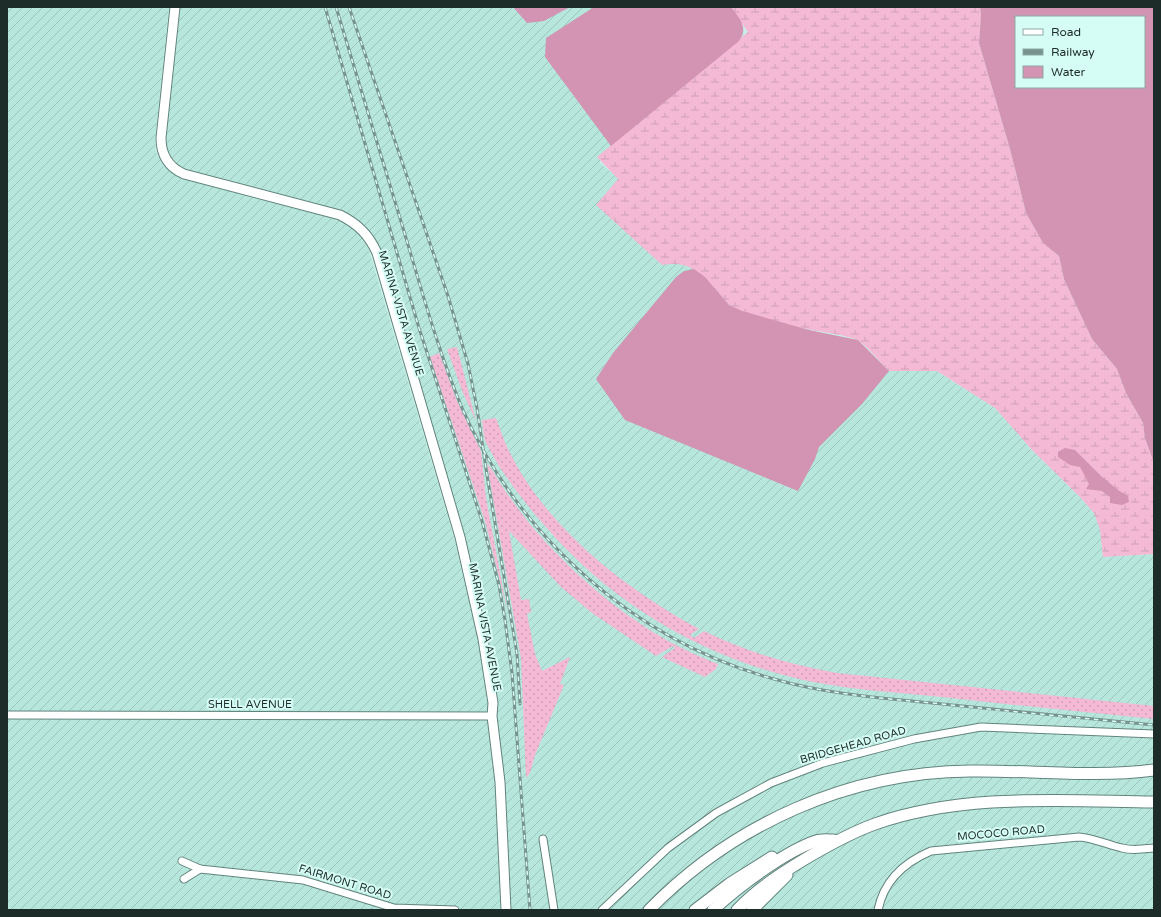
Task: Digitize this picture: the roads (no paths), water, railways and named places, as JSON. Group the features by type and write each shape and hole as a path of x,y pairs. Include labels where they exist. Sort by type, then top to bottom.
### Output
{"highway":[{"path":"649,910 694,869 743,835 796,808 852,788 911,775 959,771 1115,773 1154,770"},
{"path":"737,910 761,888 798,863 839,839 875,824 921,812 957,806 1005,802 1154,802"},
{"path":"713,910 753,878 804,847 817,840 839,839"},
{"path":"695,910 729,884 764,861 788,849 804,847"},
{"path":"752,910 798,863"}],"main road":[{"name":"MARINA VISTA AVENUE","path":"169,7 155,141 156,152 163,166 179,178 339,220 357,231 373,257 458,550 477,639 488,704 492,716"},
{"name":"MARINA VISTA AVENUE","path":"175,7 161,138 161,145 167,163 184,174 340,215 354,222 366,233 377,253 463,549 483,639 493,703 492,716 500,782 506,910"}],"street":[{"name":"SHELL AVENUE","path":"7,715 492,716"},
{"name":"BRIDGEHEAD ROAD","path":"602,910 653,861 698,825 748,794 770,783 823,763 914,739 982,727 1154,734"},
{"name":"MOCOCO ROAD","path":"878,910 884,892 898,872 915,858 931,851 1079,837 1128,849 1154,848"},
{"path":"543,838 554,910"},
{"name":"FAIRMONT ROAD","path":"182,861 200,869 301,879 394,908 455,910"},
{"path":"184,879 200,869"}],"water":[{"path":"513,7 570,7 544,21 527,23"},
{"path":"594,7 731,7 742,24 743,32 739,41 611,146 545,57 546,38"},
{"path":"980,7 1154,7 1154,463 1145,438 1143,423 1126,393 1117,369 1092,339 1064,279 1059,256 1043,243 1026,213 1010,149 979,43 981,15"},
{"path":"694,269 705,277 729,305 742,311 809,330 858,340 889,371 862,404 819,447 815,459 798,491 625,420 596,379 613,353 676,277 684,271"},
{"path":"1065,448 1075,450 1101,476 1128,496 1129,502 1122,505 1110,503 1110,497 1102,491 1086,489 1089,484 1080,467 1070,465 1058,457 1058,452"}],"railway":[{"path":"325,7 419,328 482,521 499,585 512,673 530,910"},
{"path":"336,7 432,324 462,408 486,456 516,500 550,541 588,578 630,611 675,639 723,662 774,679 833,692 872,697 1154,725"},
{"path":"349,7 448,296 468,364 477,408 517,654 520,704"}]}
